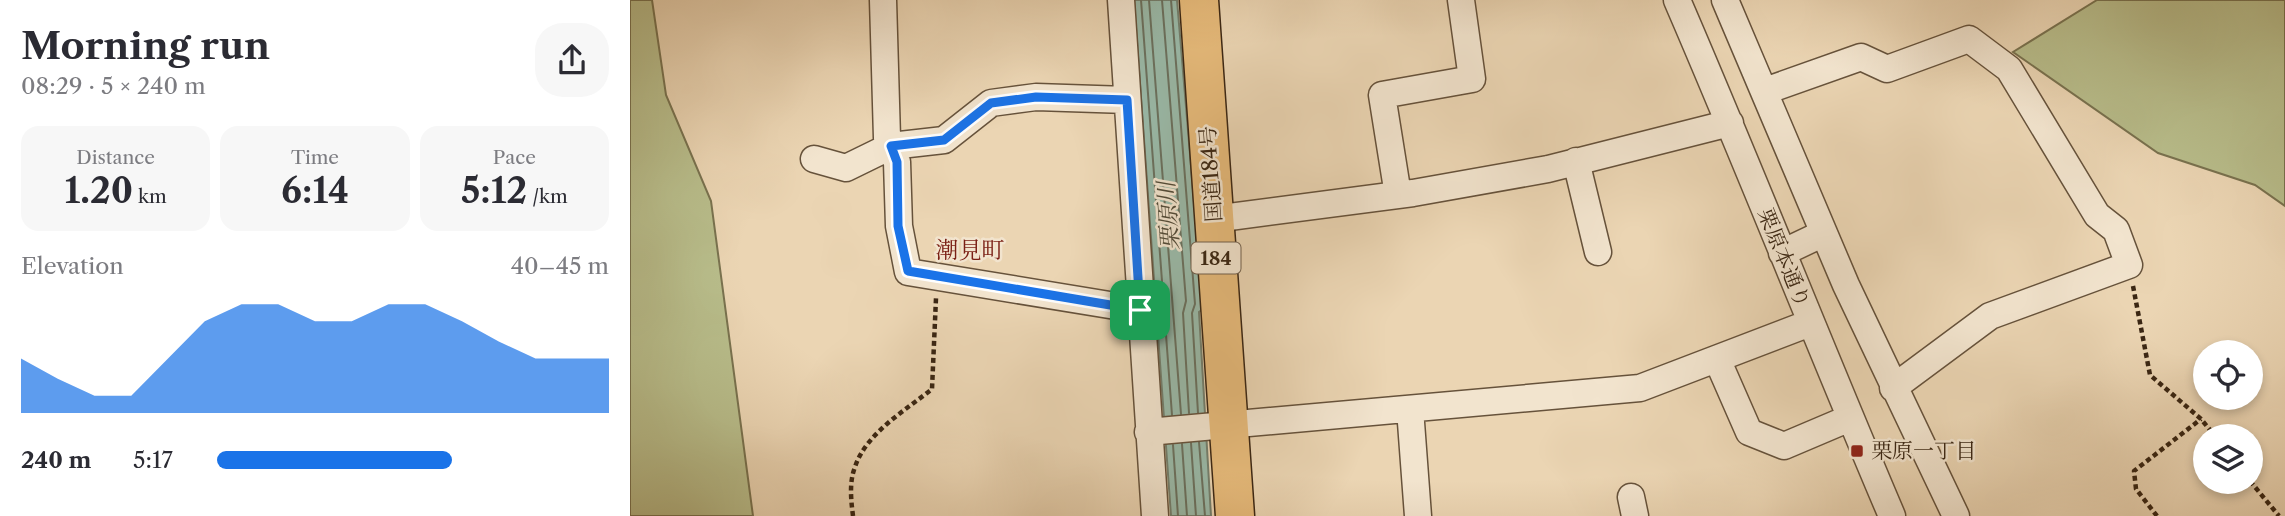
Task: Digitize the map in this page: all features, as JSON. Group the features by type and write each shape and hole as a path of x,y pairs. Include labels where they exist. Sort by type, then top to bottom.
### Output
{"highway":[{"name":"国道184号","path":"1199,0 1214,219 1218,425 1236,516"}],"street":[{"path":"883,0 887,138 897,162 898,226 908,271 1140,310"},
{"path":"1121,0 1140,310 1156,431 1155,516"},
{"path":"1398,195 1382,95 1472,79 1461,0"},
{"name":"栗原本通り","path":"1677,0 1892,516"},
{"path":"1725,0 1766,91 1846,285 1956,516"},
{"path":"1766,91 1861,57 1887,69 1969,39 2009,69 2097,215 2116,230 2129,265 1990,316 1893,388"},
{"path":"814,159 846,168 891,146 944,140 991,103 1036,97 1127,100"},
{"path":"1214,219 1398,195 1548,169 1730,123"},
{"path":"1576,161 1598,251"},
{"path":"1782,253 1825,233"},
{"path":"1156,431 1640,388 1810,323"},
{"path":"1717,359 1749,432 1784,446 1850,418"},
{"path":"1410,409 1418,516"}],"path":[{"path":"2129,265 2150,375 2205,424"},
{"path":"853,516 851,493 855,466 871,440 932,389 938,276"},
{"path":"2157,516 2136,489 2134,471 2201,419"},
{"path":"2260,494 2278,516"}],"green space":[{"path":"630,0 652,0 666,95 711,201 753,516 630,516"},
{"path":"2097,0 2285,0 2285,206 2255,185 2158,153 2013,52"}],"water":[{"name":"栗原川","path":"1134,0 1177,0 1203,309 1199,312 1211,516 1171,516"}],"place":[{"name":"栗原一丁目","path":"1857,451"}],"district":[{"name":"潮見町","path":"970,250"}],"route":[{"path":"1036,97 1127,100 1140,310 908,271 898,226 897,162 891,146 944,140 991,103 1036,97"}]}
